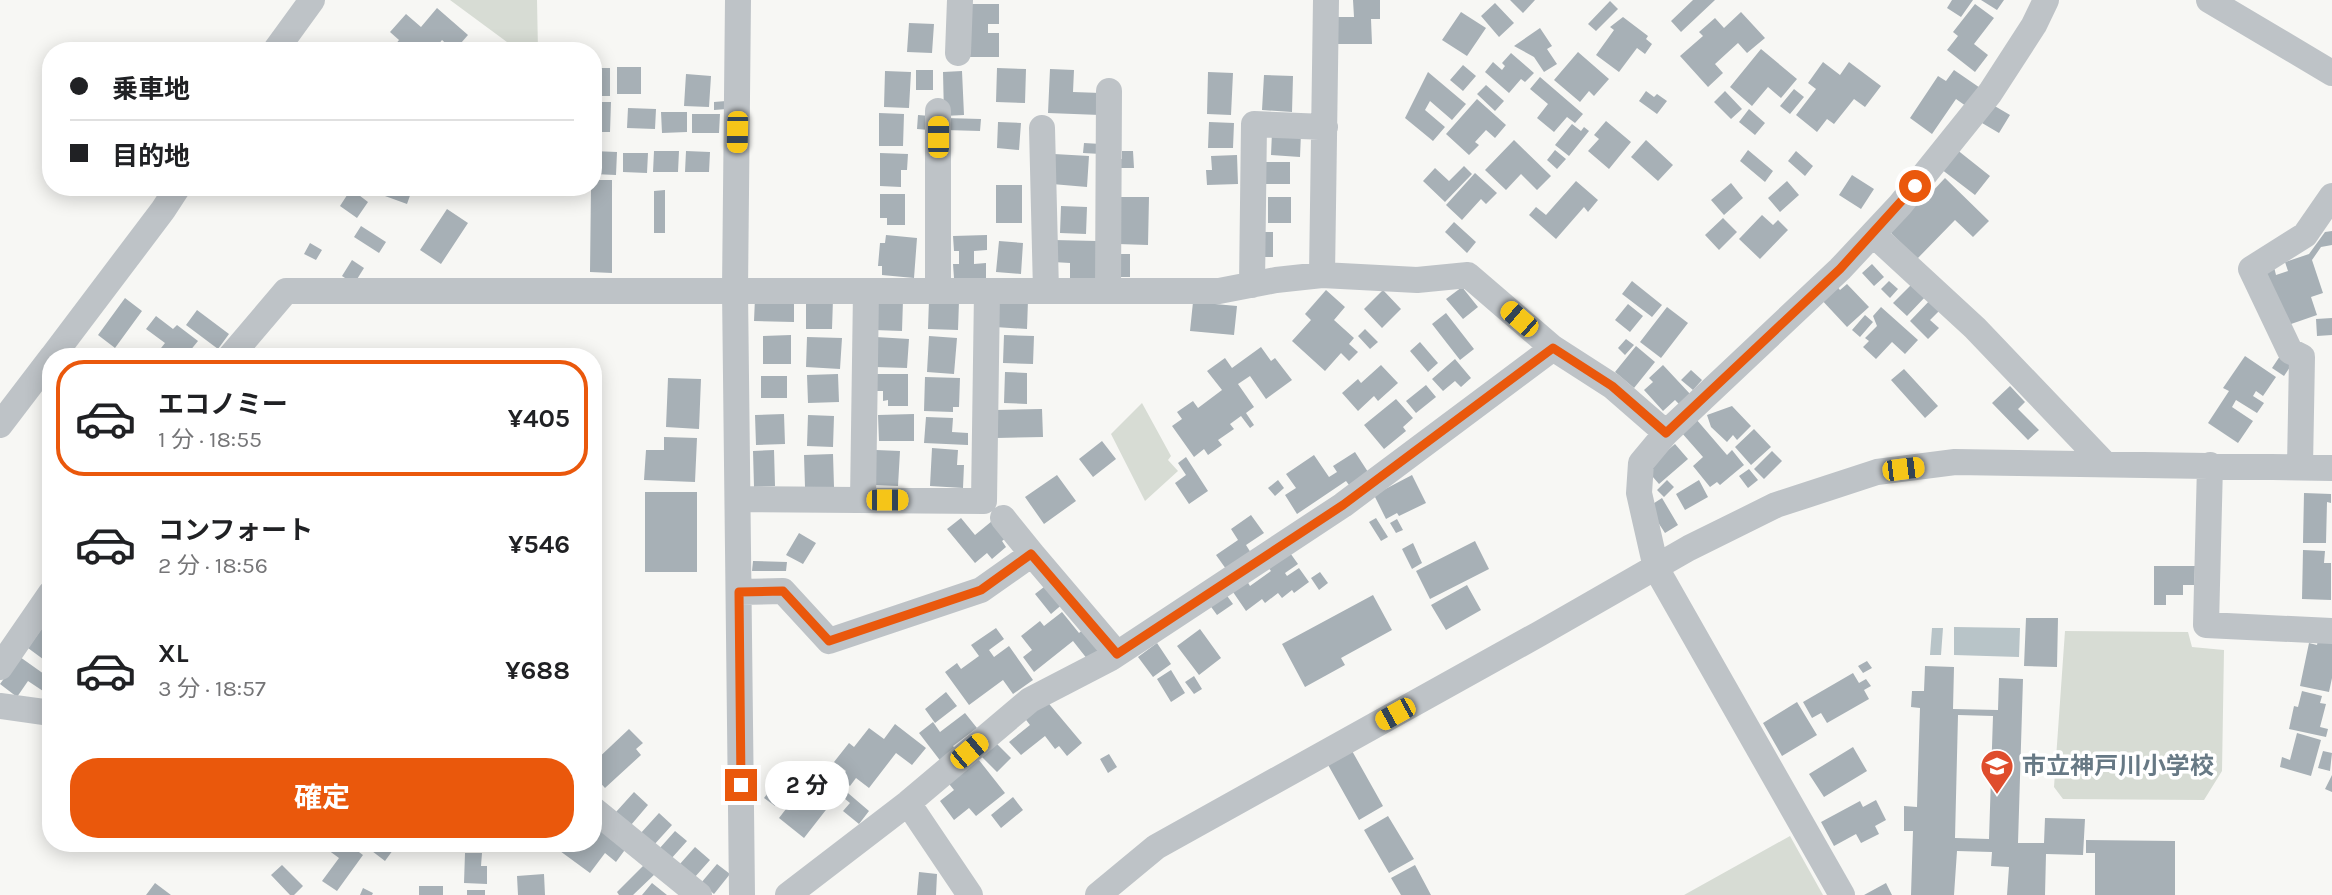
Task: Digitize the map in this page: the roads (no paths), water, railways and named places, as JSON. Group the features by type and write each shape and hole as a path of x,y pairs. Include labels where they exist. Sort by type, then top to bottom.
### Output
{"street":[{"path":"282,42 312,0"},
{"path":"738,0 735,290 742,895"},
{"path":"958,53 960,0"},
{"path":"1322,275 1326,0"},
{"path":"1842,895 1656,568 1639,493 1641,463 1666,433 1783,324 1900,205 1990,93 2034,25 2046,0"},
{"path":"2209,0 2332,73"},
{"path":"1108,291 1109,91"},
{"path":"937,291 938,111"},
{"path":"1252,285 1254,124 1325,127"},
{"path":"1042,128 1046,291"},
{"path":"58,348 171,196"},
{"path":"2300,466 2302,358 2291,351 2251,269 2305,234 2332,197"},
{"path":"1873,234 1975,328 2104,463"},
{"path":"238,348 286,291 1219,291 1322,275 1417,280 1468,275 1553,348 1612,386 1666,433"},
{"path":"863,500 866,291"},
{"path":"738,499 984,501 987,291"},
{"path":"788,895 908,803 1030,700 1117,654 1343,505 1553,348"},
{"path":"0,425 42,370"},
{"path":"1098,895 1156,847 1689,548 1776,505 1877,472 1955,462 2332,468"},
{"path":"2210,465 2206,625 2332,631"},
{"path":"1003,518 1117,654"},
{"path":"739,592 783,591 829,641 981,590 1031,554"},
{"path":"0,667 42,606"},
{"path":"0,706 42,712"},
{"path":"908,803 970,895"},
{"path":"602,816 699,895"}],"place":[{"name":"市立神戸川小学校","path":"1997,796"}]}
